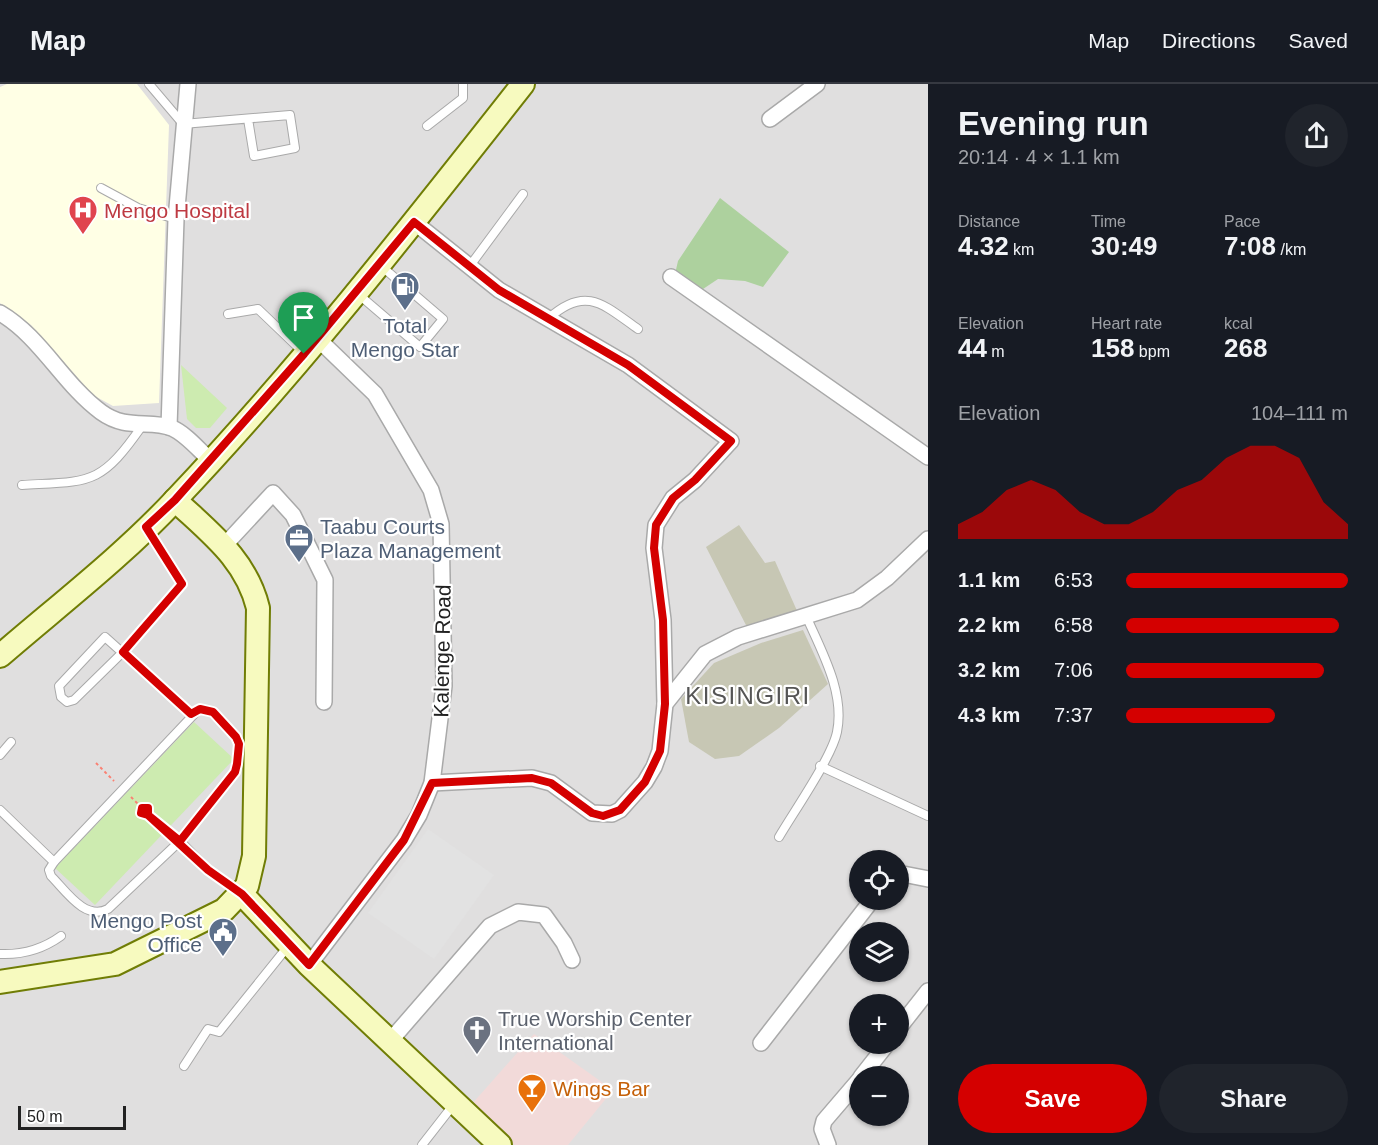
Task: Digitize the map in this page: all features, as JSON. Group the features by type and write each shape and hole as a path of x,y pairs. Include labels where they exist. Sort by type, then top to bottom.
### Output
{"main road":[{"path":"0,656 175,500 356,292 523,84"},
{"path":"0,982 115,964 224,910 242,894 252,872 258,608 253,586 241,565 175,500"},
{"path":"242,894 309,965 500,1145"}],"street":[{"path":"169,427 176,219 188,84"},
{"path":"770,119 817,84"},
{"path":"414,222 499,290 628,365 731,441 695,480 673,498 656,525 654,548 663,620 665,704 660,751 645,782 620,810 612,814 592,813 551,783 532,778 432,783"},
{"path":"671,277 928,457"},
{"path":"0,313 27,334 91,404 119,421 142,426 169,427 179,432 210,460"},
{"name":"Kalenge Road","path":"309,965 404,840 432,783 444,686 441,524 431,490 375,394 310,346"},
{"path":"223,547 273,493 293,515 325,580 324,702"},
{"path":"665,704 705,654 738,637 807,618 857,600 887,578 928,539"},
{"path":"909,875 928,879"},
{"path":"760,1043 864,910"},
{"path":"390,1041 490,926 518,912 544,915 564,943 572,960"},
{"path":"909,1015 928,991"},
{"path":"870,1066 879,1054"},
{"path":"828,1145 822,1129 824,1121 849,1091"}],"lane":[{"path":"149,84 183,124 248,118 290,115 295,148 254,156 248,118"},
{"path":"427,126 462,98 463,84"},
{"path":"101,188 138,208 176,219"},
{"path":"469,267 523,194"},
{"path":"356,292 420,346 444,319 379,264"},
{"path":"549,318 564,305 583,300 608,308 638,329"},
{"path":"228,314 258,309 310,346"},
{"path":"22,485 83,481 103,473 124,452 142,426"},
{"path":"146,527 182,584 123,652 74,700 67,702 61,697 58,686 105,637 123,652 191,714"},
{"path":"779,837 837,732 837,702 830,670 807,618"},
{"path":"200,709 213,712 236,737 239,744 237,764 235,772 180,841 108,909 97,913 86,911 51,876 49,870 191,714 200,709"},
{"path":"0,755 11,742"},
{"path":"820,766 928,816"},
{"path":"0,810 54,862"},
{"path":"180,841 208,870 242,894"},
{"path":"0,954 14,955 38,949 61,936"},
{"path":"184,1066 208,1029 219,1032 290,944"},
{"path":"422,1145 455,1102"}],"path":[{"path":"148,815 180,841"}],"shaded area":[{"path":"0,84 928,84 928,1145 0,1145"},
{"name":"Mengo Hospital","path":"7,84 137,84 169,125 159,403 113,406 93,395 31,325 0,303 0,87"},
{"path":"739,525 765,563 775,561 798,613 748,629 706,547"},
{"path":"803,630 828,684 779,728 739,756 715,759 689,742 681,699 714,663 761,643"},
{"path":"428,829 494,875 434,959 368,913"},
{"path":"534,1034 613,1090 568,1145 514,1145 471,1105"}],"green space":[{"path":"720,198 789,252 763,287 745,281 718,279 703,289 684,283 675,274 678,261"},
{"path":"181,365 227,408 210,428 196,428 187,419"},
{"path":"194,722 234,759 95,905 55,868"}],"place":[{"name":"Mengo Hospital","path":"83,236"},
{"name":"Total Mengo Star","path":"405,312"},
{"name":"Taabu Courts Plaza Management","path":"299,564"},
{"name":"Mengo Post Office","path":"223,958"},
{"name":"True Worship Center International","path":"477,1056"},
{"name":"Wings Bar","path":"532,1114"}],"district":[{"name":"KISINGIRI","path":"748,695"}],"route":[{"path":"304,354 175,500 146,527 182,584 123,652 191,714 200,709 213,712 236,737 239,744 235,772 180,841 148,815 143,816 141,813 142,808 148,808 150,810 148,815 180,841 208,870 242,894 309,965 404,840 419,815 432,783 532,778 551,783 592,813 603,816 620,810 645,782 660,751 665,704 663,620 654,548 656,525 673,498 695,480 731,441 628,365 499,290 414,222 304,354"}]}
